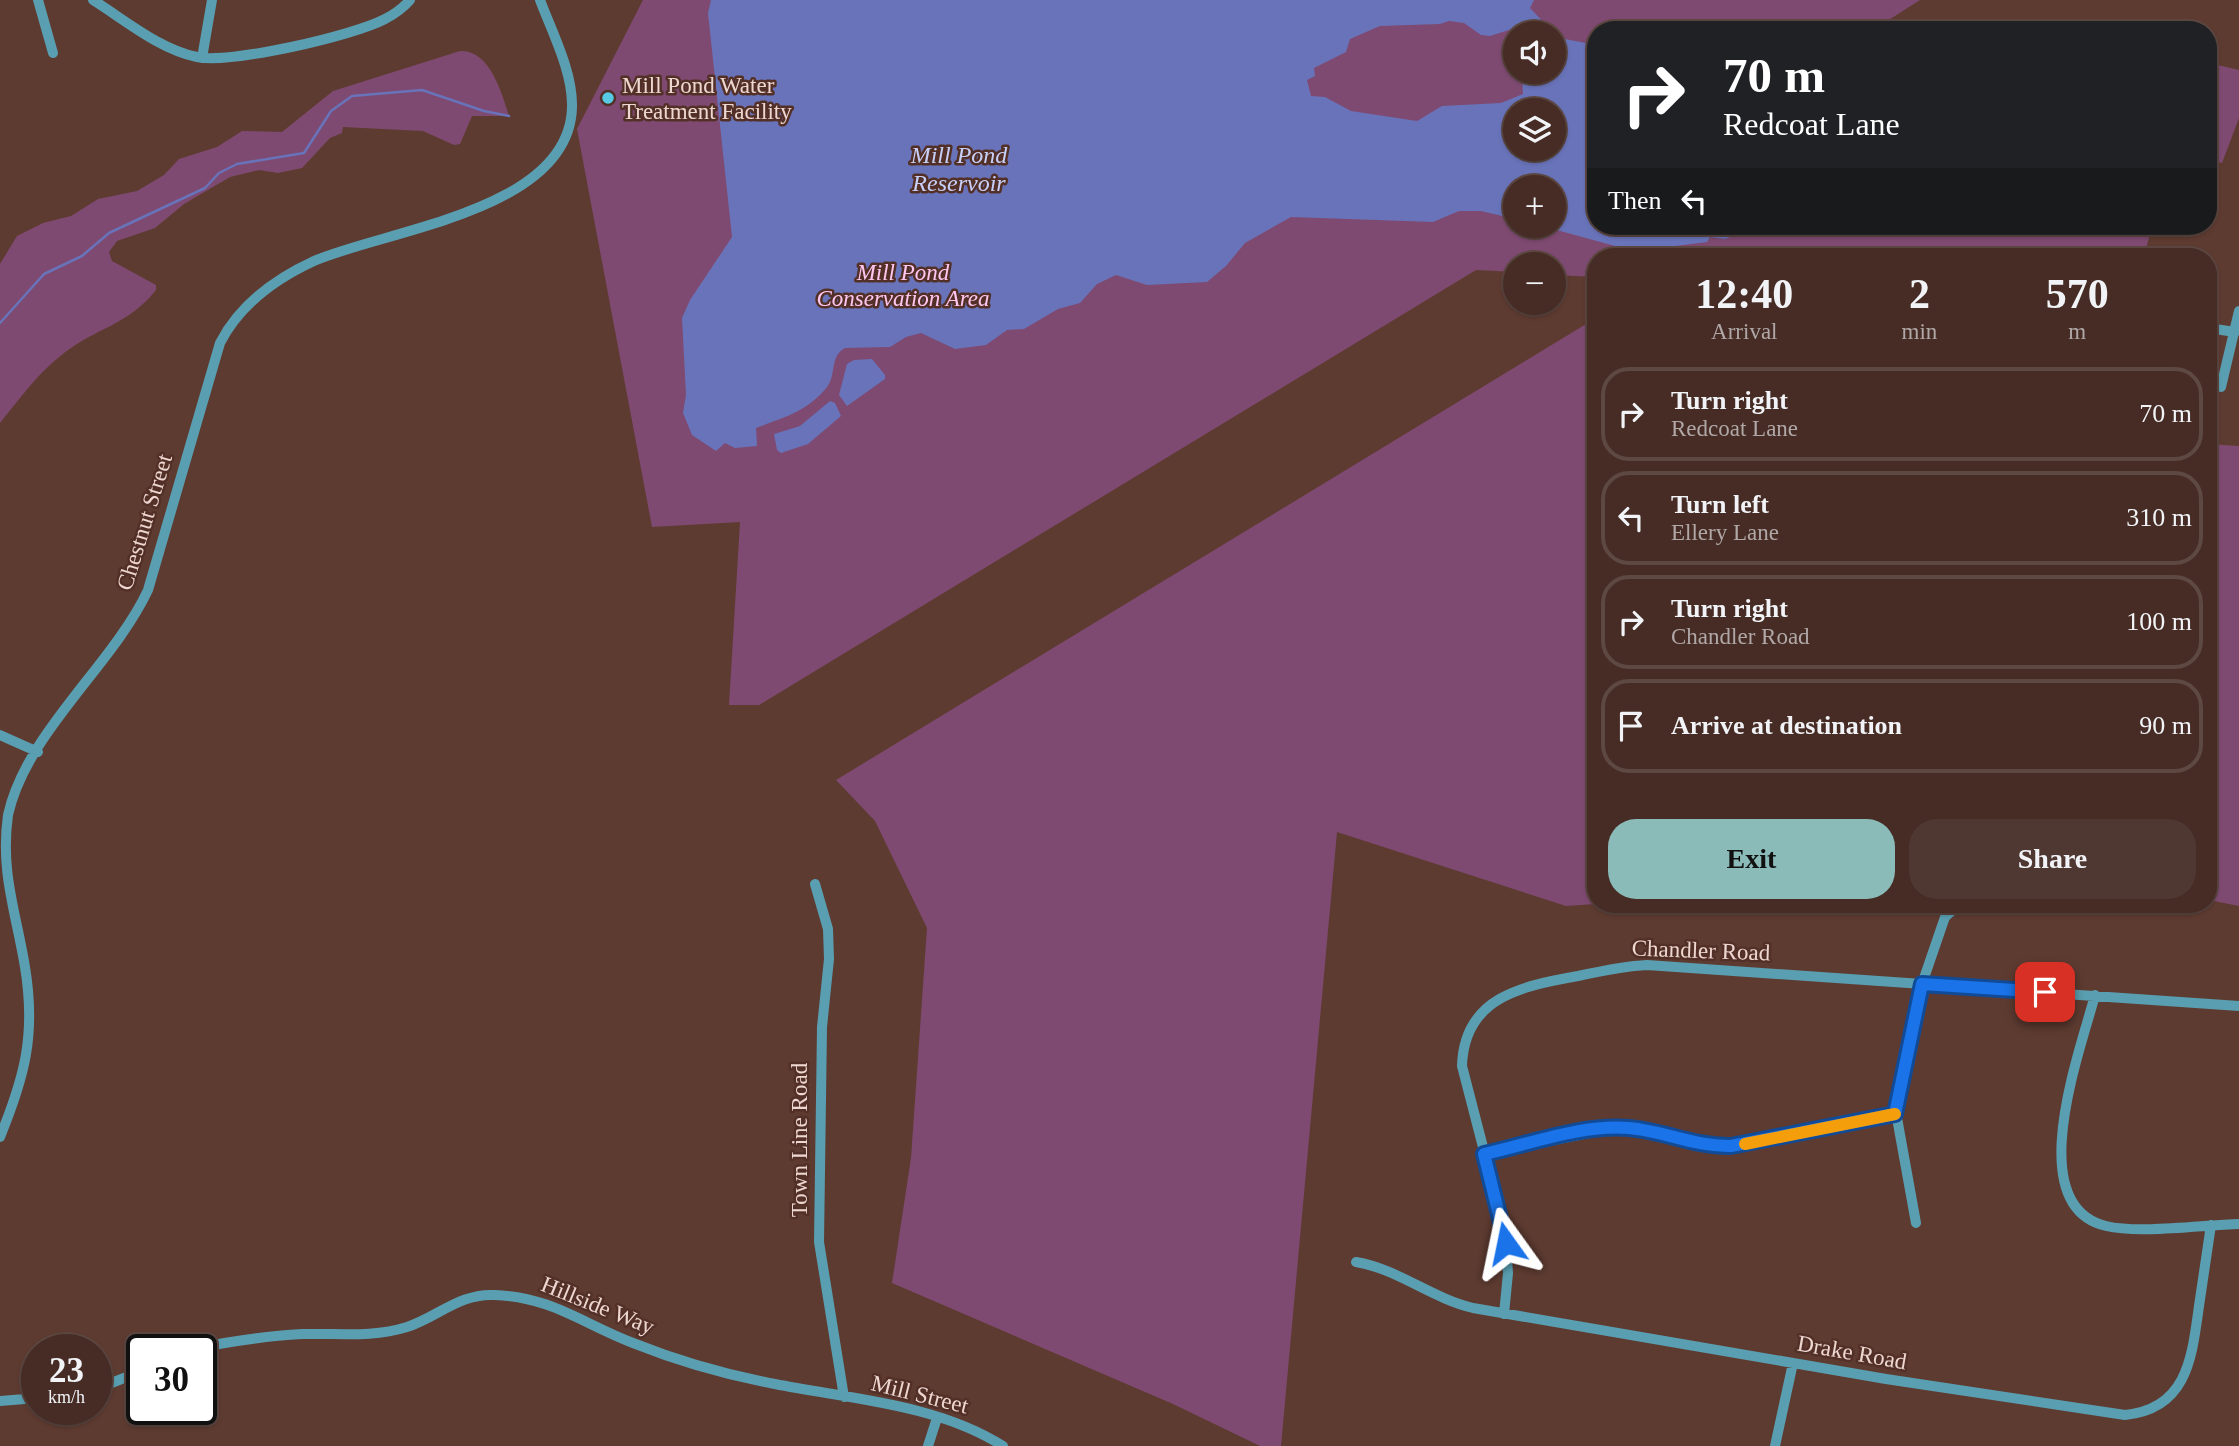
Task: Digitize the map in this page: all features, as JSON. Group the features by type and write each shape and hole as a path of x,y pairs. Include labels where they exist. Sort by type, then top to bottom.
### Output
{"street":[{"path":"38,0 52,53"},
{"path":"93,0 167,46 202,58 247,57 366,27 389,17 411,0"},
{"path":"202,58 212,0"},
{"name":"Chestnut Street","path":"0,1137 20,1088 29,1035 25,967 7,896 3,853 14,794 38,752 144,599 213,361 225,334 239,314 260,293 313,262 443,223 498,197 551,159 569,127 572,106 569,86 540,0"},
{"path":"2221,387 2239,311"},
{"path":"2217,329 2235,332"},
{"path":"0,735 38,752"},
{"name":"Town Line Road","path":"815,884 828,929 829,959 821,1027 819,1242 844,1397"},
{"path":"1916,1223 1895,1114 1922,984 1945,917 1949,913"},
{"name":"Chandler Road","path":"1504,1314 1508,1273 1505,1232 1464,1081 1463,1051 1478,1017 1494,1001 1514,991 1555,980 1647,965 2239,1006"},
{"path":"2095,995 2064,1119 2062,1171 2067,1195 2081,1213 2105,1226 2239,1224"},
{"path":"1484,1154 1610,1127 1642,1129 1712,1145 1731,1146 1895,1114"},
{"name":"Drake Road","path":"1356,1262 1379,1266 1441,1299 1504,1314 2111,1414 2146,1411 2169,1396 2188,1367 2211,1225"},
{"name":"Hillside Way","path":"217,1345 291,1335 359,1336 386,1332 421,1322 458,1301 492,1294 522,1298 562,1309 631,1342 690,1362 735,1375 824,1393"},
{"path":"1775,1446 1793,1363"},
{"name":"Mill Street","path":"824,1393 937,1418 980,1432 1003,1446"},
{"path":"0,1401 21,1399"},
{"path":"928,1446 937,1418"}],"green space":[{"name":"Mill Pond Conservation Area","path":"643,0 1920,0 1887,21 1587,21 1587,235 2150,235 2146,248 1587,248 1587,277 1566,276 1566,252 1503,252 1503,271 1476,270 759,705 729,705 740,522 652,527 577,129"},
{"path":"460,51 470,52 487,65 498,85 509,116 472,116 460,144 454,145 423,131 343,127 342,133 330,138 302,168 278,173 259,170 230,177 184,204 155,228 117,241 109,252 112,261 156,285 156,290 135,311 64,353 30,386 0,423 0,264 17,236 43,223 71,216 98,199 137,191 164,175 179,159 217,147 242,131 282,132 333,91"},
{"path":"2217,65 2239,70 2239,118 2222,163 2217,162"},
{"path":"1587,323 1587,905 1566,906 1337,832 1281,1446 1260,1446 1173,1404 892,1283 911,1158 927,928 875,821 836,780"},
{"path":"2217,445 2239,446 2239,906 2217,902"}],"water":[{"name":"Mill Pond Reservoir","path":"711,0 1534,0 1530,8 1542,21 1503,21 1503,32 1490,36 1481,35 1464,23 1449,21 1440,24 1380,26 1350,39 1346,52 1314,68 1315,76 1307,80 1311,96 1325,97 1351,111 1417,121 1442,106 1503,102 1503,161 1566,161 1566,98 1513,98 1523,94 1522,84 1566,84 1566,39 1587,43 1587,235 1735,235 1725,239 1710,237 1707,242 1659,248 1629,248 1566,233 1566,175 1503,175 1503,216 1481,211 1459,211 1433,222 1291,217 1245,243 1226,266 1207,282 1147,285 1116,275 1097,284 1080,303 1058,309 1024,329 1007,330 986,345 955,349 921,333 906,337 890,347 845,348 837,356 830,382 819,395 794,413 756,428 757,446 735,448 725,443 716,451 692,435 683,413 686,395 682,318 690,300 732,237 708,13"},
{"path":"872,359 885,375 885,379 847,406 839,395 847,364 854,360"},
{"path":"830,401 835,403 841,416 808,444 781,453 777,450 774,434 800,426"}],"waterway":[{"path":"0,323 44,274 82,256 109,233 205,188 219,173 237,164 304,153 331,111 352,96 422,90 484,111 509,116"}],"slow traffic":[{"path":"1745,1144 1895,1114"}],"place":[{"name":"Mill Pond Water Treatment Facility","path":"608,98"}],"route":[{"path":"1506,1243 1484,1154 1610,1127 1642,1129 1680,1139 1731,1146 1895,1114 1897,1090 1922,984 2045,992"}]}
